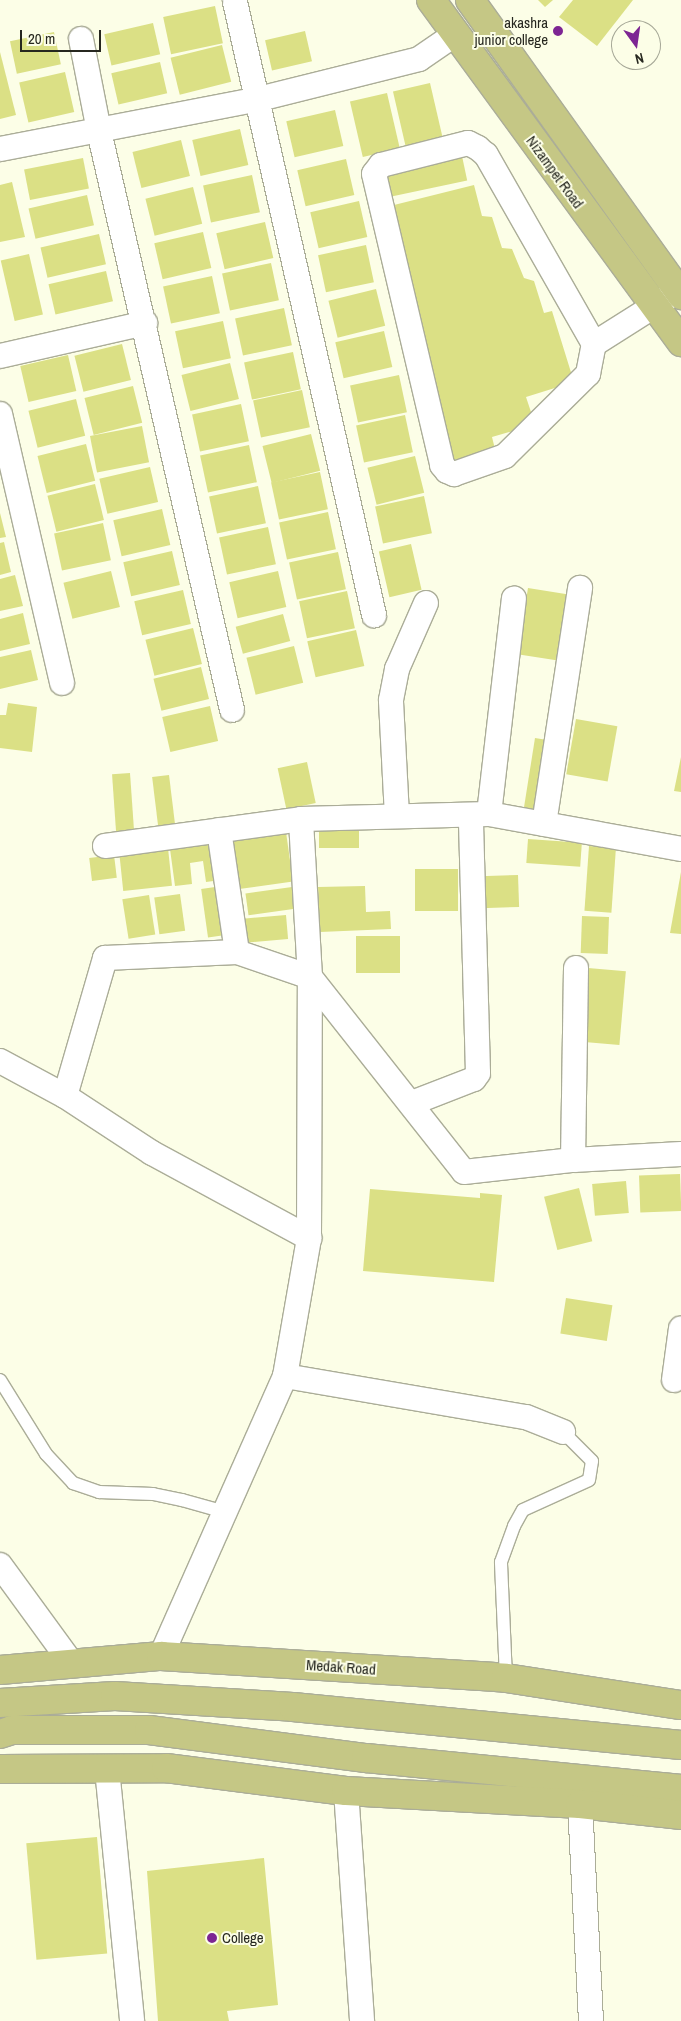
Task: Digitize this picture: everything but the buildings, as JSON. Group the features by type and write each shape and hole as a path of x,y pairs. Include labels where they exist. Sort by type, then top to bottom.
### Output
{"main road":[{"name":"Nizampet Road","path":"431,0 454,35 681,342"},
{"name":"Nizampet Road","path":"470,0 680,293"},
{"name":"Medak Road","path":"0,1670 70,1661 161,1656 506,1678 681,1705"},
{"path":"0,1703 115,1696 283,1706 681,1745"},
{"path":"0,1734 12,1730 149,1730 366,1758 681,1790"},
{"path":"0,1769 166,1768 346,1791 580,1804 681,1815"}],"street":[{"path":"235,2 255,100 374,614"},
{"path":"0,149 255,100 419,59 454,35"},
{"path":"81,39 99,131 145,323 232,710"},
{"path":"594,344 486,155 478,148 468,142 381,165 374,174 442,465 447,471 454,474 505,456 588,374 594,344 654,305 680,293"},
{"path":"0,356 145,323"},
{"path":"0,414 62,683"},
{"path":"544,824 580,588"},
{"path":"412,1103 474,1079 478,1073 480,815 514,598"},
{"path":"397,816 390,700 398,669 426,602"},
{"path":"106,846 301,819 480,815 544,824 681,849"},
{"path":"161,1656 285,1376 309,1238 310,977 301,819"},
{"path":"219,830 237,952"},
{"path":"65,1096 105,958 237,952 310,977 412,1103 464,1172 574,1160 681,1154"},
{"path":"574,1160 576,968"},
{"path":"0,1061 65,1096 152,1153 309,1238"},
{"path":"674,1380 681,1328"},
{"path":"285,1376 526,1417 563,1432"},
{"path":"0,1565 70,1661"},
{"path":"107,1769 132,2021"},
{"path":"346,1791 362,2021"},
{"path":"580,1804 591,2021"}],"lane":[{"path":"0,1380 46,1454 73,1483 99,1492 153,1494 225,1512"},
{"path":"506,1678 500,1562 514,1526 523,1510 589,1480 592,1461 563,1432"}],"place":[{"name":"akashra junior college","path":"558,31"},
{"name":"College","path":"212,1938"}]}
